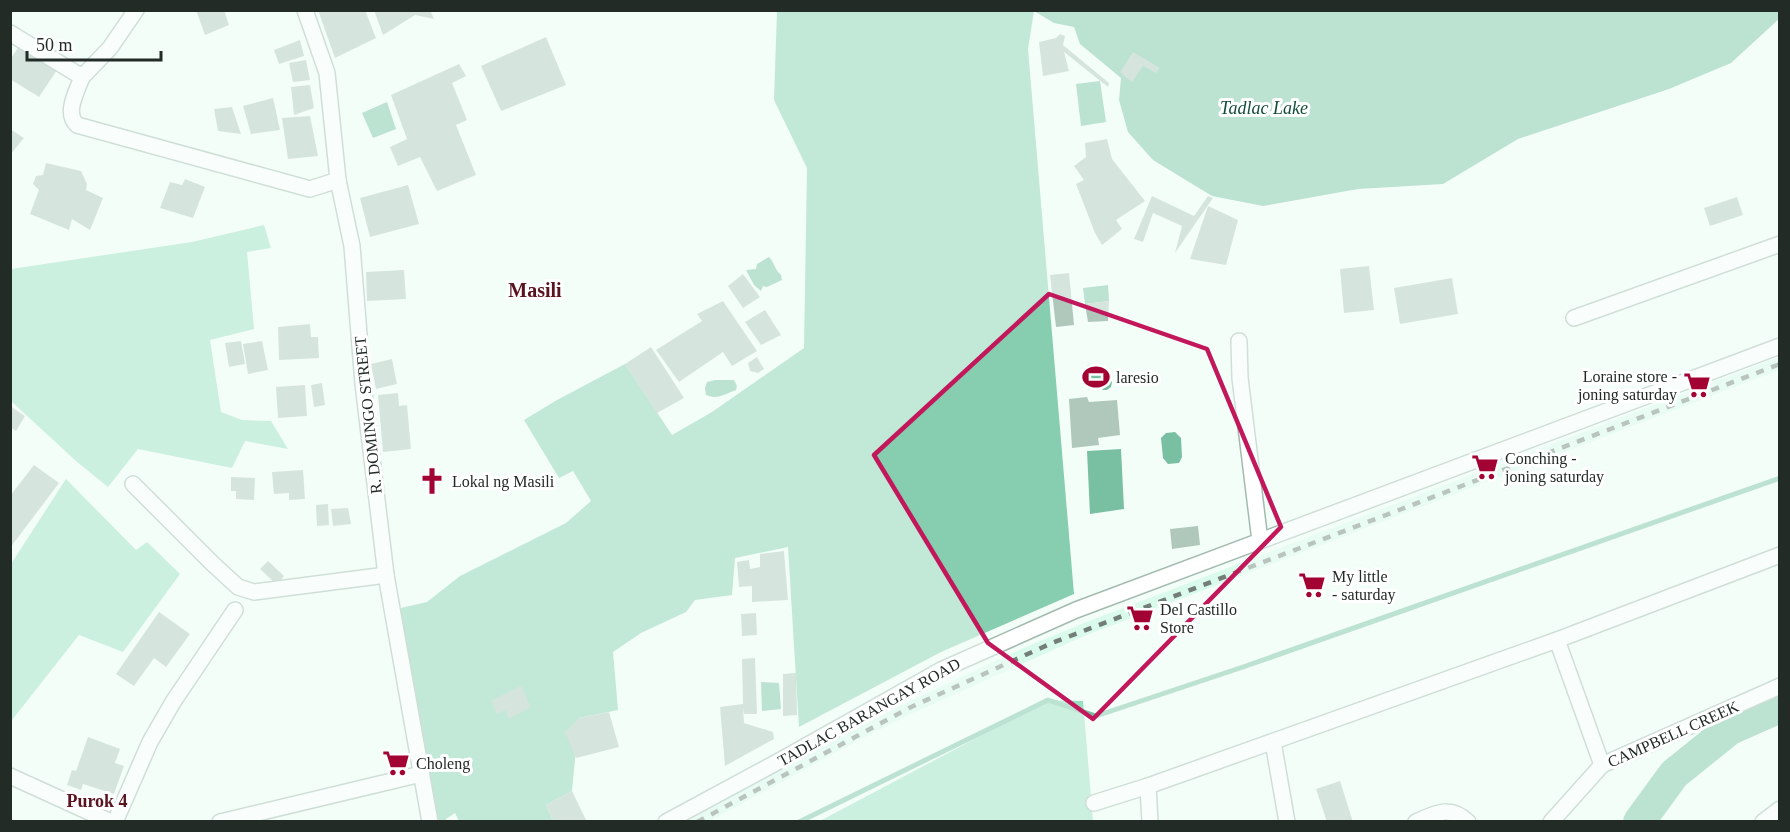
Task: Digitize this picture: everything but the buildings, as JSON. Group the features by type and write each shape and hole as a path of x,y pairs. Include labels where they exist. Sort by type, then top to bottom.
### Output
{"street":[{"path":"136,10 110,48 82,76 70,111 72,120 77,125 310,189 338,180"},
{"name":"R. DOMINGO STREET","path":"305,10 327,73 338,180 352,246 363,384 386,575 430,822"},
{"path":"10,33 82,76"},
{"path":"1574,318 1779,244"},
{"path":"1239,341 1240,378 1260,541"},
{"name":"TADLAC BARANGAY ROAD","path":"666,822 941,670 1077,610 1779,345"},
{"path":"134,484 238,587 254,592 386,575"},
{"path":"1094,803 1273,742 1557,640 1779,555"},
{"path":"10,776 113,822 150,742 173,702 235,610"},
{"path":"1557,640 1602,765"},
{"name":"CAMPBELL CREEK","path":"1551,822 1602,765 1779,686"},
{"path":"1273,742 1287,822"},
{"path":"220,822 422,774"},
{"path":"1148,786 1150,822"},
{"path":"1763,822 1779,810"},
{"path":"1416,822 1438,811 1459,813 1468,822"}],"highlighted area":[{"path":"1049,294 1207,349 1281,527 1093,719 988,643 874,455"}],"shaded area":[{"path":"777,11 1034,11 1028,49 1074,594 941,652 799,727 788,547 735,558 732,595 695,600 686,612 641,633 613,652 618,710 579,718 572,791 546,805 554,822 459,821 455,813 446,821 432,821 392,610 427,602 460,576 566,523 591,501 573,471 559,478 524,420 625,364 672,435 712,412 804,348 807,168 774,100"},
{"path":"264,225 271,248 247,252 254,329 210,340 221,412 242,420 271,421 288,449 245,441 232,468 138,449 108,487 11,401 11,269 192,242"},
{"path":"1779,357 1779,370 1084,636 911,714 710,821 685,822 850,731 1021,649"},
{"path":"66,479 136,550 147,542 180,574 123,652 79,635 12,720 11,564"},
{"path":"1048,700 1083,701 1093,821 818,822"}],"water":[{"name":"Tadlac Lake","path":"1779,10 1780,18 1731,63 1669,89 1518,139 1443,184 1358,189 1263,206 1212,196 1153,160 1128,132 1119,100 1121,78 1080,44 1074,27 1054,23 1034,11"},
{"path":"1100,81 1106,122 1081,126 1076,84"},
{"path":"387,102 396,129 373,138 362,113"},
{"path":"769,257 782,280 767,287 763,286 761,291 754,285 746,270 756,269 757,264"},
{"path":"1108,285 1109,301 1085,304 1083,288"},
{"name":"laresio","path":"1088,365 1106,370 1112,382 1111,387 1103,390 1094,382 1083,378 1082,373"},
{"path":"734,380 736,390 717,397 706,395 707,382"},
{"path":"1175,432 1181,438 1182,457 1179,463 1168,464 1163,458 1161,438 1166,433"},
{"path":"1121,449 1124,509 1090,514 1087,451"},
{"path":"761,682 779,683 781,709 762,711"}],"waterway":[{"path":"799,822 1048,700 1096,716 1243,667 1780,478"},
{"path":"1639,822 1674,774 1730,729 1780,707"}],"railway":[{"path":"697,822 909,708 1052,643 1780,364"}],"place":[{"name":"laresio","path":"1096,377"},
{"name":"Loraine store - joning saturday","path":"1697,385"},
{"name":"Conching - joning saturday","path":"1485,467"},
{"name":"Lokal ng Masili","path":"432,481"},
{"name":"My little - saturday","path":"1312,585"},
{"name":"Del Castillo Store","path":"1140,618"},
{"name":"Choleng","path":"396,763"}],"district":[{"name":"Masili","path":"535,290"},
{"name":"Purok 4","path":"97,801"}]}
